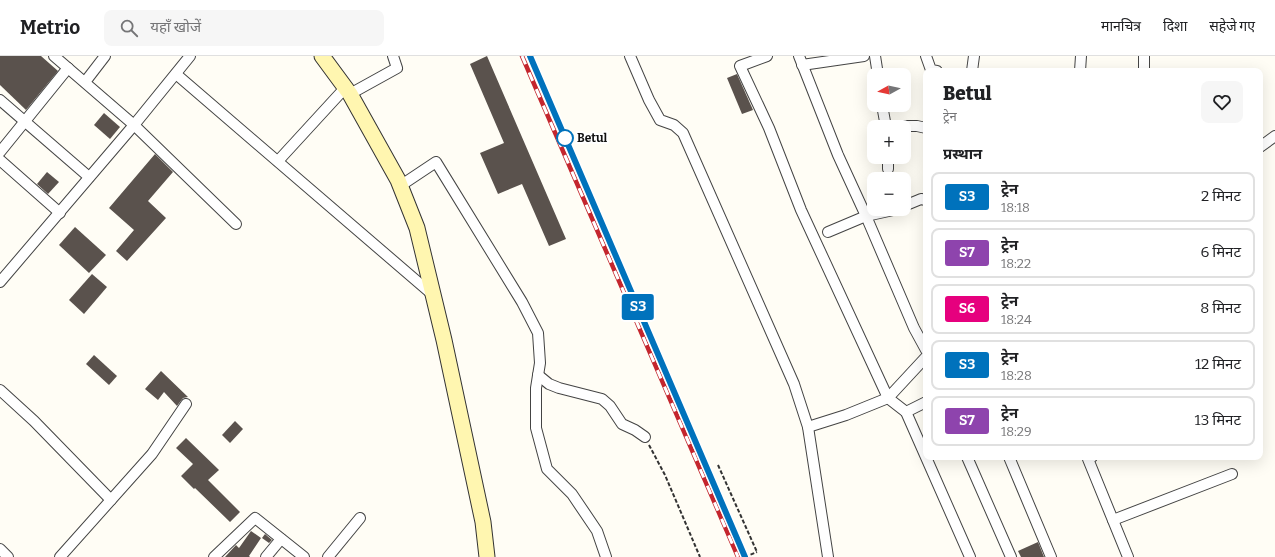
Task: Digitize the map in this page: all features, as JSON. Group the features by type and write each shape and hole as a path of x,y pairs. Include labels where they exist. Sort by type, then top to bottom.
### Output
{"main road":[{"path":"322,56 348,91 400,186 417,228 444,340 483,522 487,557"}],"street":[{"path":"54,56 134,125 236,224"},
{"path":"85,82 105,56"},
{"path":"0,282 134,125 190,56"},
{"path":"278,162 348,91 397,68 393,56"},
{"path":"630,56 649,100 660,120 674,125 682,133 794,384 808,428 828,557"},
{"path":"768,56 740,66 769,128 801,210 888,398 906,412 923,449"},
{"path":"864,56 800,60 838,155 914,328 923,344"},
{"path":"875,56 877,68"},
{"path":"926,56 930,68"},
{"path":"972,68 974,56"},
{"path":"1080,68 1081,56"},
{"path":"1144,56 1144,68"},
{"path":"0,152 68,68"},
{"path":"176,74 433,295"},
{"path":"0,100 89,177"},
{"path":"911,126 923,127"},
{"path":"1263,145 1275,136"},
{"path":"0,160 60,213"},
{"path":"400,186 436,162 522,302 538,333 540,363 536,388 536,428 547,469 572,494 596,531 606,557"},
{"path":"888,164 888,169"},
{"path":"911,204 923,200"},
{"path":"828,232 866,216"},
{"path":"808,428 888,398 923,360"},
{"path":"538,375 549,384 559,388 602,399 610,406 622,424 645,437"},
{"path":"0,390 34,421 111,500"},
{"path":"60,557 152,454 186,404"},
{"path":"906,412 923,404"},
{"path":"928,460 970,557"},
{"path":"968,460 1011,557"},
{"path":"1010,460 1051,557"},
{"path":"1088,460 1128,557"},
{"path":"1113,520 1232,474"},
{"path":"214,557 255,518 304,557"},
{"path":"328,557 360,518"},
{"path":"266,557 281,539"},
{"path":"0,549 8,557"}],"path":[{"path":"645,437 665,476 700,557"},
{"path":"718,465 757,552 745,557"}],"building":[{"path":"0,56 41,56 58,71 26,110 0,85"},
{"path":"487,56 566,239 549,246 522,184 498,194 480,153 504,143 470,64"},
{"path":"737,74 753,110 742,114 727,78"},
{"path":"104,113 120,127 110,139 94,125"},
{"path":"155,154 173,172 148,201 166,218 127,261 116,251 134,230 109,208"},
{"path":"47,172 59,182 48,194 37,184"},
{"path":"75,227 106,255 89,273 59,245"},
{"path":"92,274 107,287 84,314 69,300"},
{"path":"94,355 117,376 109,385 86,364"},
{"path":"161,371 188,397 183,398 177,406 164,392 158,400 145,389"},
{"path":"235,421 243,429 230,443 222,435"},
{"path":"186,438 219,470 208,480 240,512 230,522 181,476 193,464 176,448"},
{"path":"251,531 261,538 249,556 250,557 225,557 236,545 239,548"},
{"path":"265,534 272,540 269,543 262,538"},
{"path":"1038,542 1044,557 1021,557 1018,551"}],"railway":[{"path":"522,56 738,557"},
{"path":"530,56 746,557"}],"train":[{"name":"S3","path":"530,56 745,557"}],"place":[{"name":"Betul","path":"565,138"}]}
